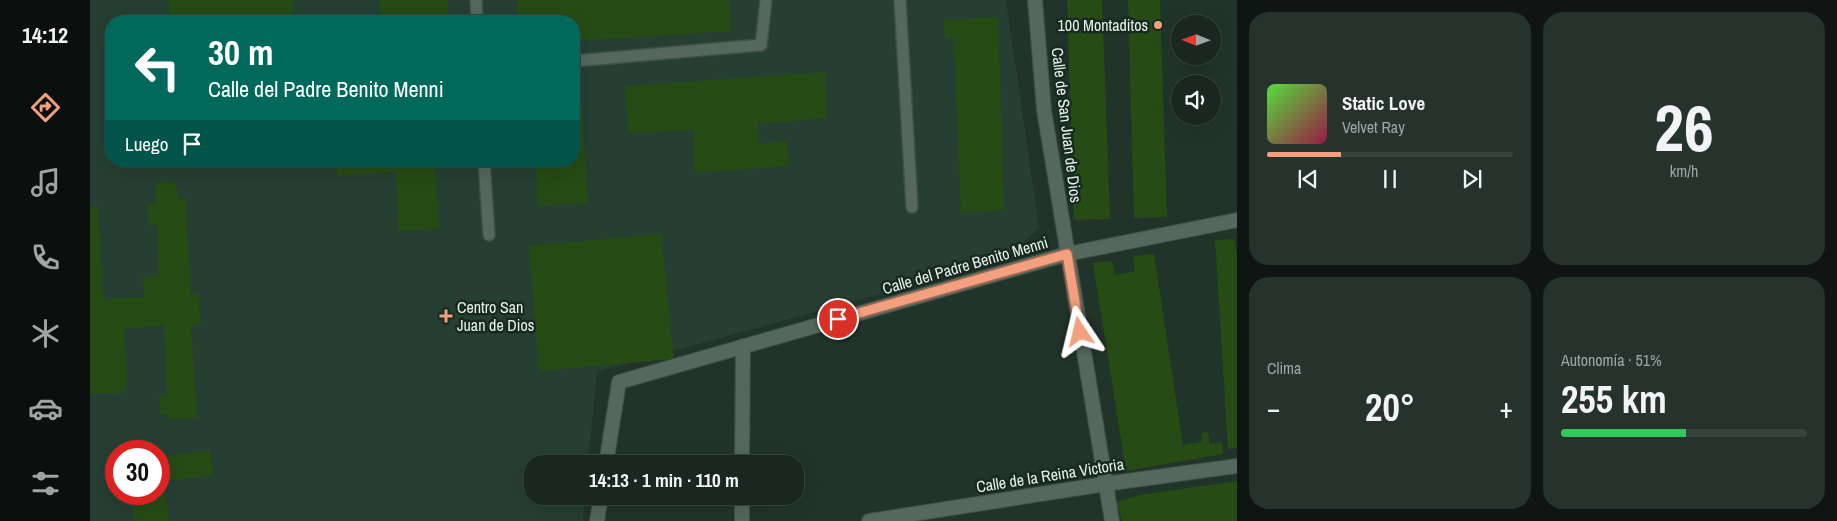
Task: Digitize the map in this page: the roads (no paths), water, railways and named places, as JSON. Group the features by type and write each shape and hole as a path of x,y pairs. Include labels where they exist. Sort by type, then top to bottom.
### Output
{"street":[{"name":"Calle de San Juan de Dios","path":"1035,0 1044,110 1112,521"},
{"name":"Calle del Padre Benito Menni","path":"607,455 619,382 1067,254 1237,220"},
{"path":"742,455 743,346"},
{"name":"Calle de la Reina Victoria","path":"869,521 1105,484 1237,466"},
{"path":"597,521 600,505"},
{"path":"742,505 742,521"}],"lane":[{"path":"476,0 476,15"},
{"path":"580,60 761,45 766,0"},
{"path":"900,0 912,208"},
{"path":"484,167 489,235"}],"place":[{"name":"100 Montaditos","path":"1158,25"},
{"name":"Centro San Juan de Dios","path":"446,316"}]}
